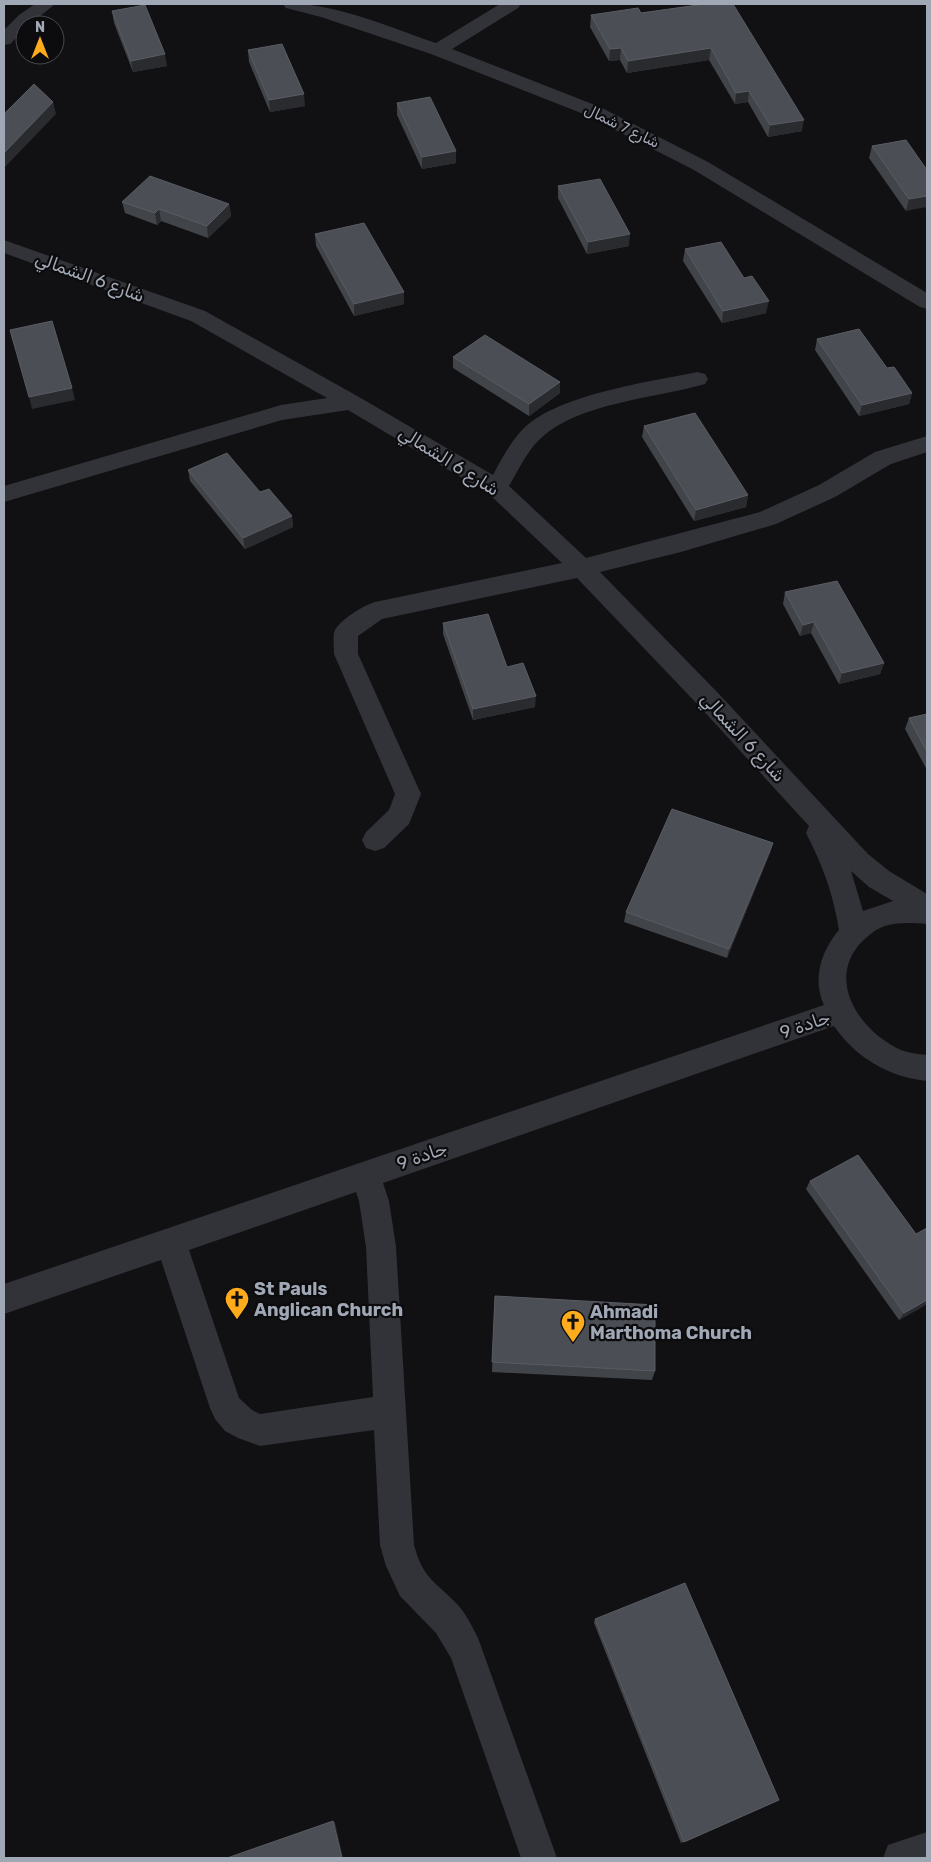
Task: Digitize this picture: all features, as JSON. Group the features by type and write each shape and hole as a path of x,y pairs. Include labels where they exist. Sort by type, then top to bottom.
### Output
{"street":[{"path":"4,40 25,19 46,4"},
{"name":"شارع 7 شمال","path":"292,4 327,13 438,50 593,111 701,166 927,302"},
{"path":"438,50 512,4"},
{"name":"شارع 6 الشمالي","path":"4,246 198,316 351,402 497,488 582,568 866,868 899,893 927,908"},
{"path":"497,488 518,449 540,426 583,406 697,379"},
{"path":"4,494 281,413 351,402"},
{"path":"375,840 400,816 408,794 346,654 346,632 375,611 582,568 681,543 768,518 827,491 883,458 927,444"},
{"name":"شارع 6 الشمالي","path":"806,805 836,866 847,898 853,932"},
{"path":"924,1070 885,1057 858,1037 840,1012 832,983 836,956 853,932 878,916 909,911 927,913"},
{"name":"جادة 9","path":"4,1299 840,1012"},
{"path":"365,1176 374,1201 381,1247 397,1545 401,1563 408,1579 418,1592 446,1618 466,1650 539,1858"},
{"path":"171,1242 226,1408 235,1419 246,1427 260,1430 390,1411"},
{"path":"901,1858 927,1850"}],"building":[{"path":"705,4 733,4 804,120 770,125 749,91 736,93 711,48 628,61 621,48 610,49 591,15 638,8 641,13"},
{"path":"145,5 165,54 131,61 112,11"},
{"path":"282,44 304,94 269,100 248,50"},
{"path":"34,84 53,102 4,153 4,114"},
{"path":"430,97 456,151 422,157 397,103"},
{"path":"906,140 927,170 927,196 909,199 872,146"},
{"path":"150,176 229,204 207,226 159,209 155,213 122,202"},
{"path":"600,179 630,234 588,242 558,186"},
{"path":"364,223 404,292 354,304 315,234"},
{"path":"721,242 744,278 752,276 769,301 723,311 685,249"},
{"path":"52,321 72,388 29,397 10,330"},
{"path":"859,329 887,368 894,367 912,393 862,405 817,339"},
{"path":"485,335 560,382 529,404 453,357"},
{"path":"695,413 748,495 696,510 644,426"},
{"path":"227,453 260,492 269,489 292,516 243,538 188,470"},
{"path":"837,581 884,663 842,673 814,622 803,625 785,592"},
{"path":"488,614 507,667 523,663 536,696 473,709 443,623"},
{"path":"927,714 927,752 909,718"},
{"path":"672,809 773,843 729,949 626,912"},
{"path":"858,1155 916,1234 927,1228 927,1300 904,1313 810,1181"},
{"name":"Ahmadi Marthoma Church","path":"495,1296 655,1305 655,1371 492,1362"},
{"path":"685,1583 779,1800 684,1842 595,1619"},
{"path":"333,1821 342,1858 227,1858"}],"place":[{"name":"St Pauls Anglican Church","path":"237,1320"},
{"name":"Ahmadi Marthoma Church","path":"573,1343"}]}
